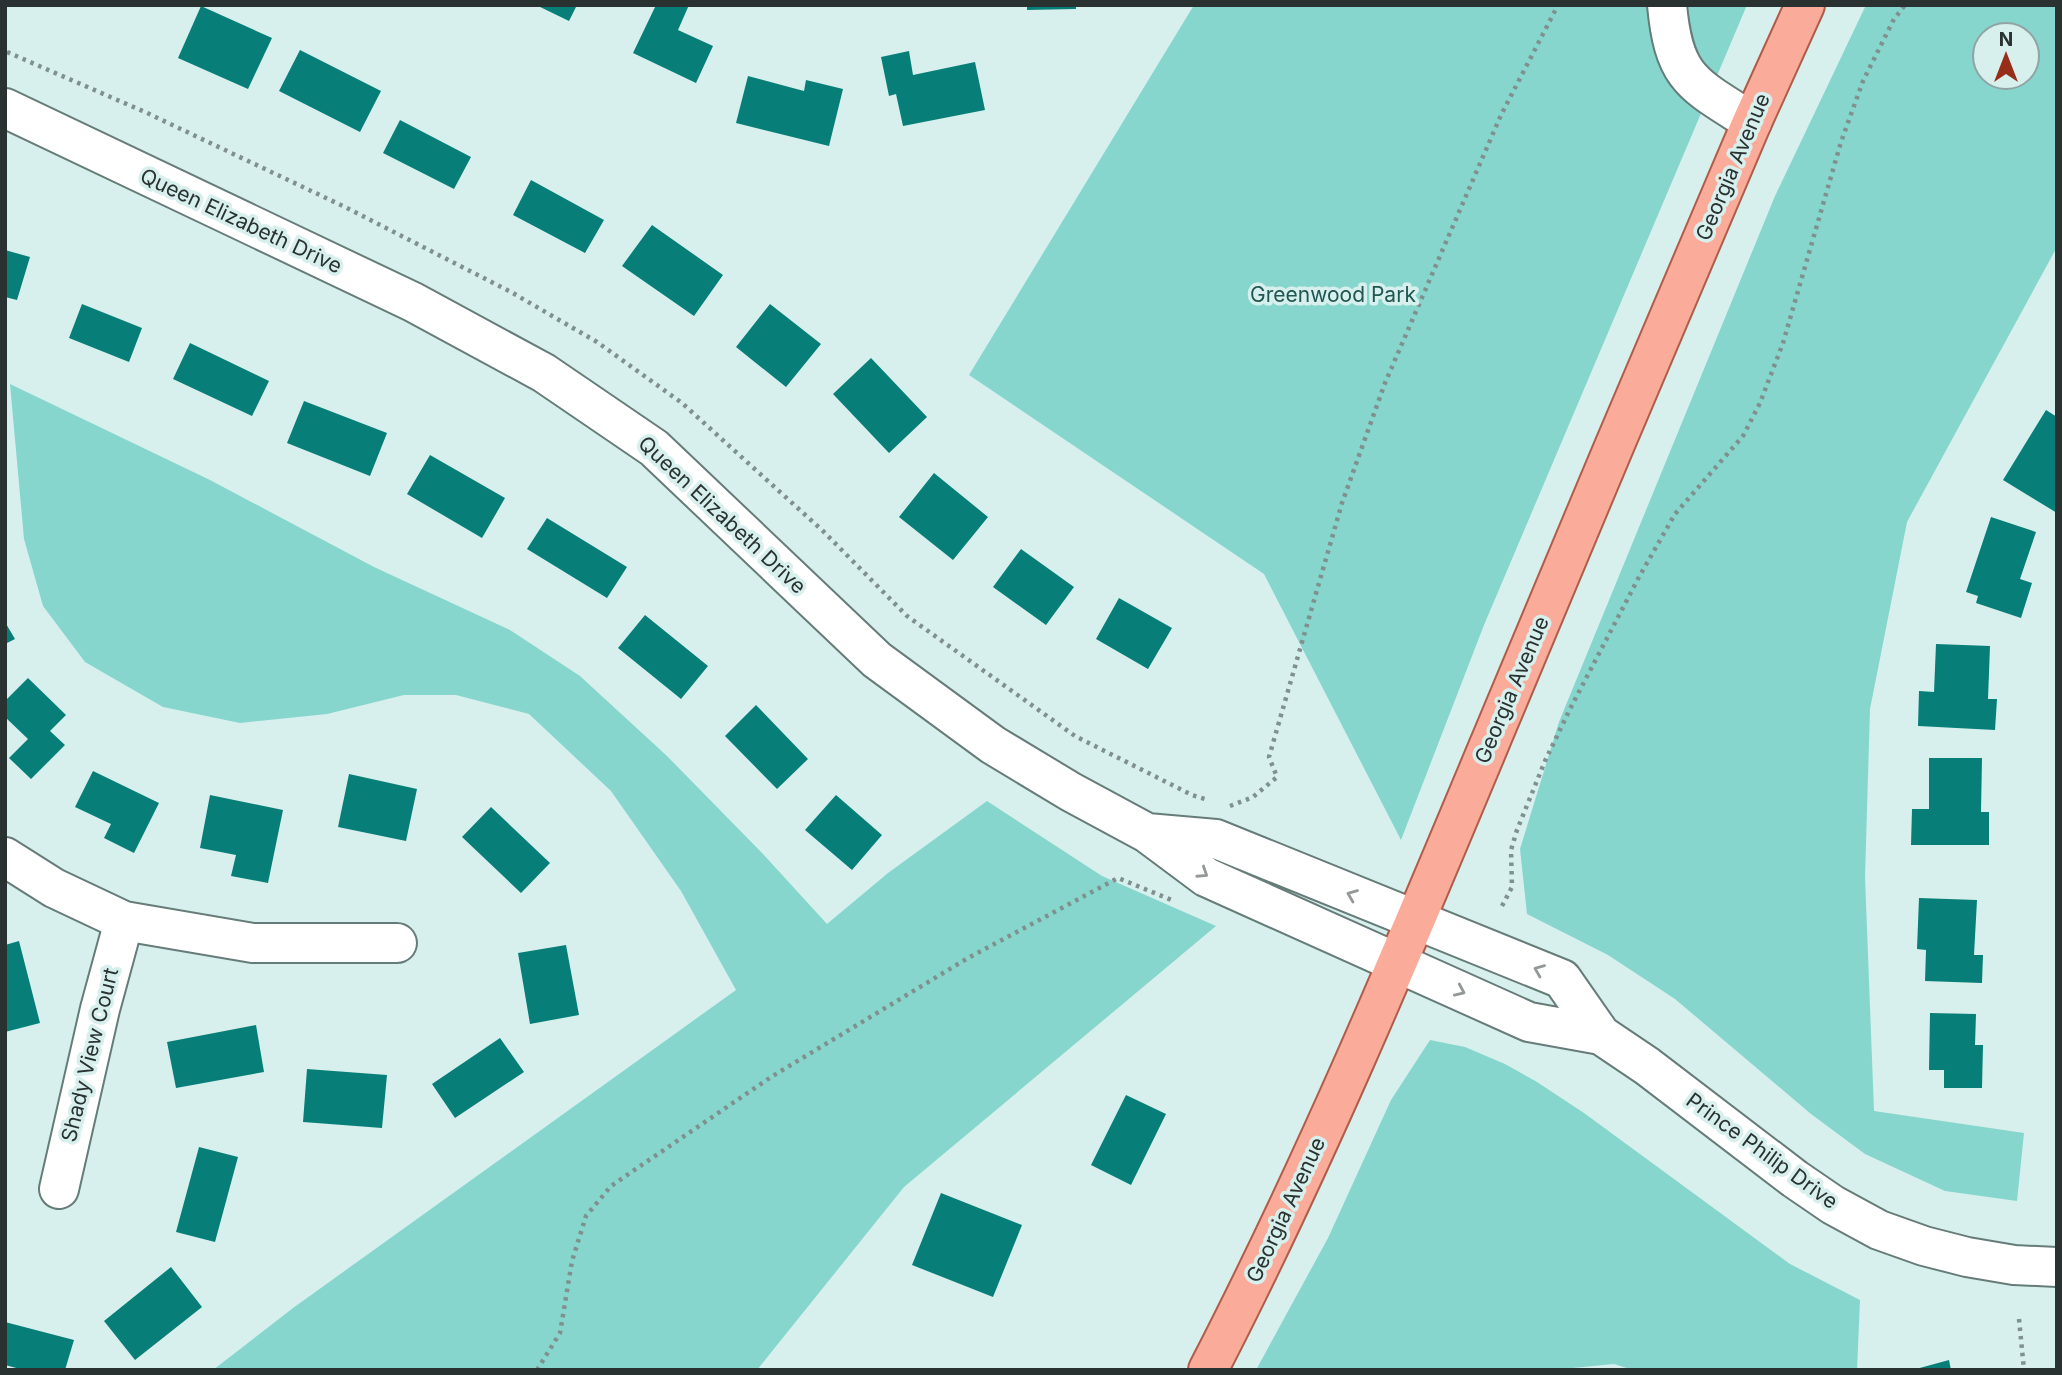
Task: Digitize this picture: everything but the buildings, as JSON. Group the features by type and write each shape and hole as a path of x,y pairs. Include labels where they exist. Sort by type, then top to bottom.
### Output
{"main road":[{"name":"Georgia Avenue","path":"1209,1370 1292,1200 1416,920 1752,122 1805,5"}],"street":[{"path":"1667,5 1674,51 1684,73 1698,87 1752,122"},
{"name":"Queen Elizabeth Drive","path":"5,108 413,302 544,373 654,448 877,660 993,745 1147,834 1206,877 1397,963"},
{"name":"Queen Elizabeth Drive","path":"1147,834 1216,839 1416,920"},
{"path":"5,858 54,888 124,921 253,943 397,943"},
{"name":"Prince Philip Drive","path":"1416,920 1562,979 1601,1035 1647,1066 1795,1179 1833,1205 1879,1230 1967,1257 2014,1265 2057,1267"},
{"name":"Shady View Court","path":"59,1189 100,1009 124,921"},
{"name":"Prince Philip Drive","path":"1397,963 1530,1021 1601,1035"}],"path":[{"path":"1230,806 1253,797 1277,777 1269,757 1342,503 1385,383 1502,115 1558,5"},
{"path":"1502,906 1512,887 1511,850 1517,830 1570,709 1675,514 1743,436 1760,403 1783,343 1841,142 1863,81 1894,19 1905,5"},
{"path":"537,1370 560,1333 572,1261 586,1216 611,1186 771,1077 968,958 1118,878"},
{"path":"2020,1319 2024,1370"}],"green space":[{"name":"Greenwood Park","path":"1194,5 1747,5 1484,625 1401,840 1264,574 969,375"},
{"path":"1866,5 2057,5 2057,247 1907,522 1870,709 1865,877 1874,1111 2024,1133 2017,1201 1945,1191 1865,1154 1811,1114 1675,999 1608,955 1527,914 1520,849 1559,722 1775,196"},
{"path":"10,384 210,480 374,567 510,630 580,676 667,756 827,924 888,873 987,801 1102,876 1216,926 904,1187 757,1370 213,1370 293,1308 736,990 681,891 611,791 529,714 456,695 404,695 327,714 240,723 163,707 85,662 43,606 24,539"},
{"path":"1430,1040 1465,1047 1505,1064 1537,1082 1584,1113 1790,1264 1860,1300 1857,1370 1633,1370 1614,1364 1552,1370 1256,1370 1328,1238 1391,1100"}]}
